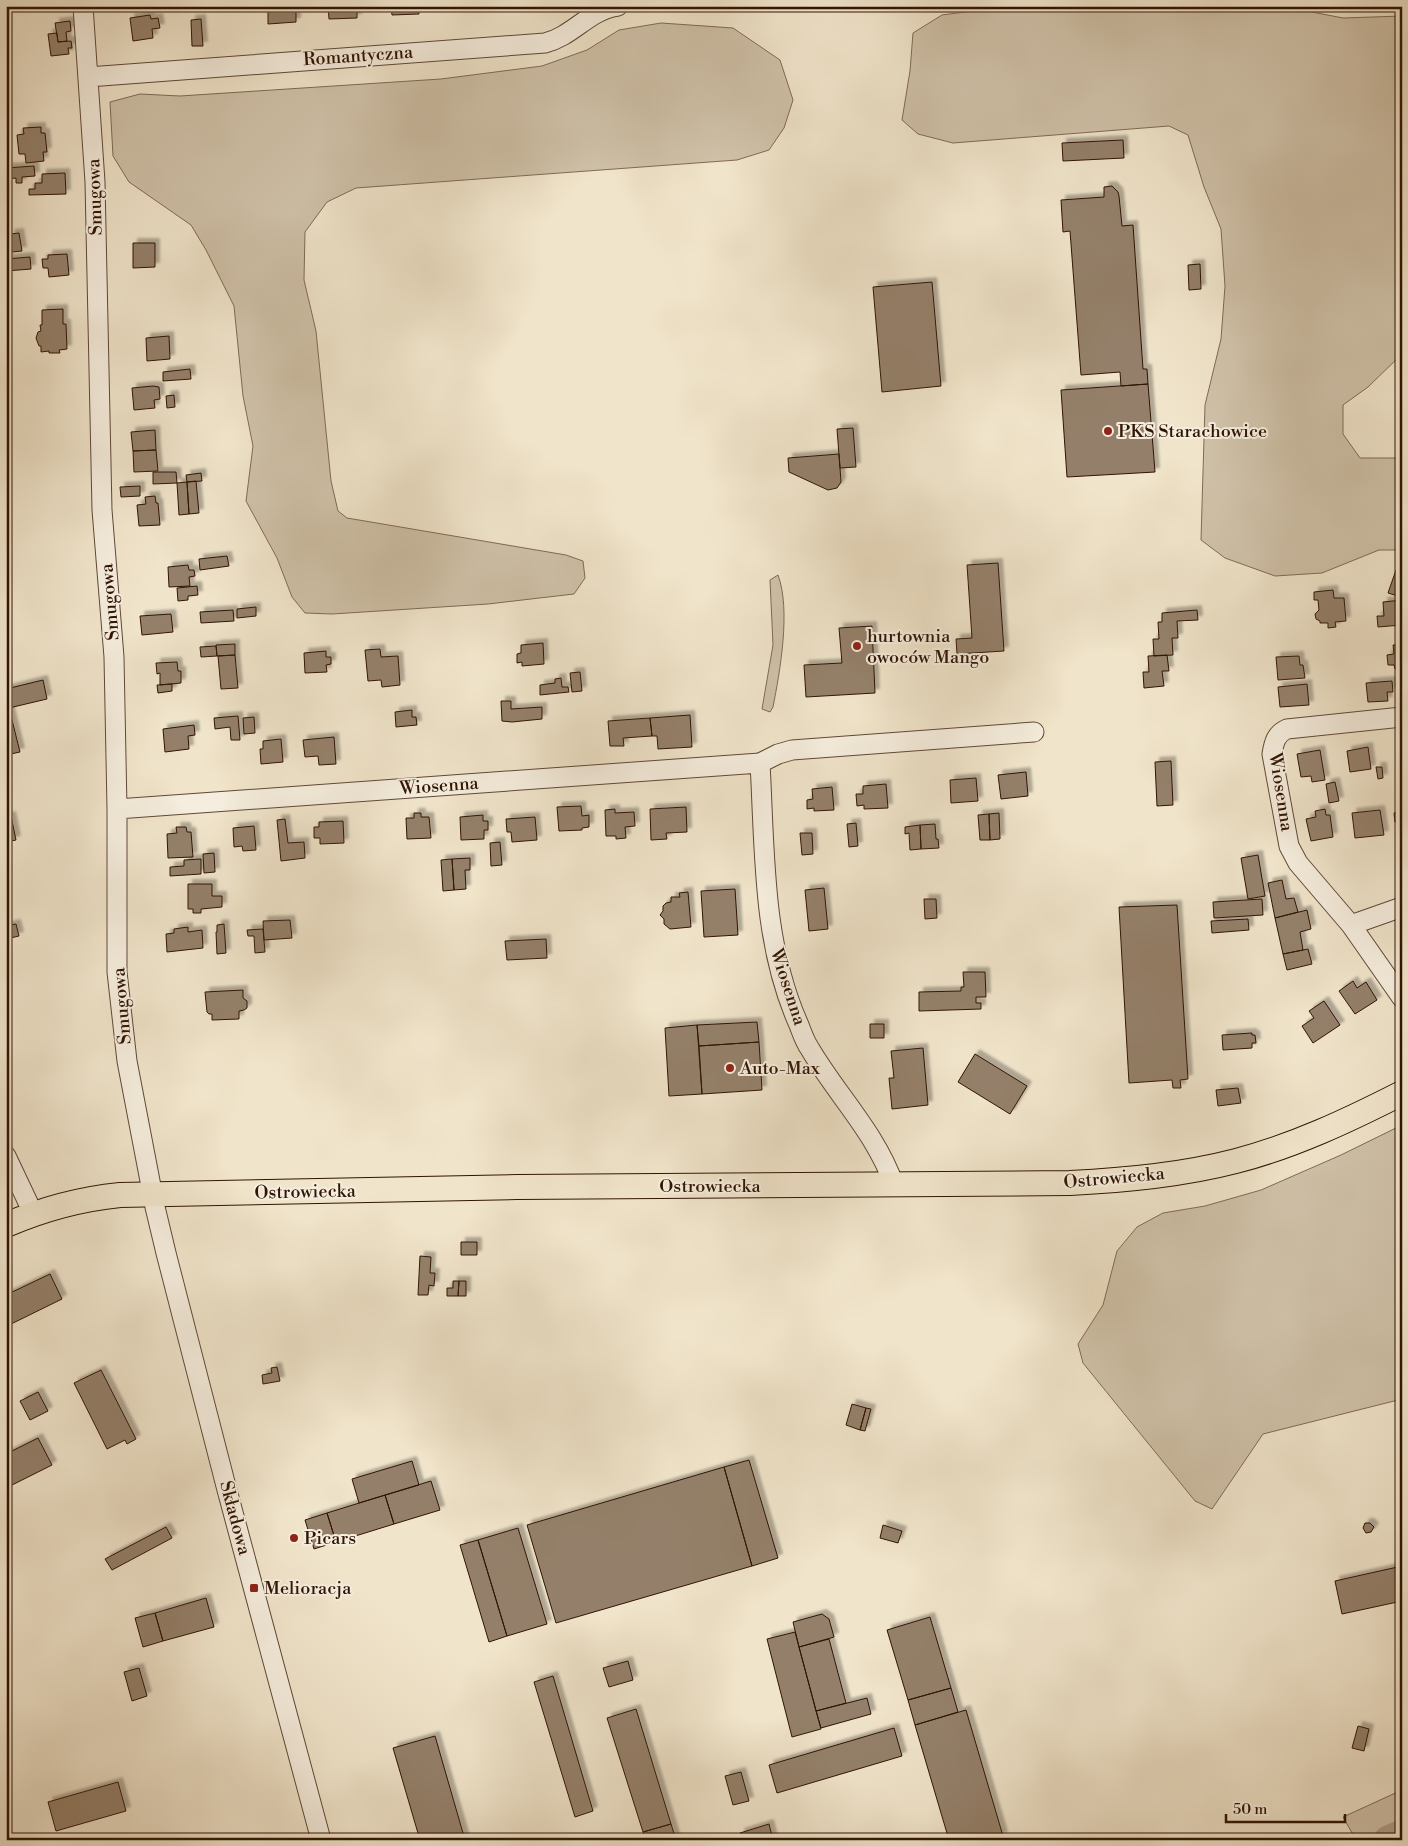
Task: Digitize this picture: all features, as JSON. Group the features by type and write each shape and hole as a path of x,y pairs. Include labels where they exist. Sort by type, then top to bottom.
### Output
{"main road":[{"name":"Ostrowiecka","path":"6,1225 33,1213 95,1198 152,1195 517,1187 1070,1184 1131,1180 1236,1161 1288,1144 1342,1123 1402,1093"}],"street":[{"name":"Smugowa","path":"83,6 95,182 102,510 114,657 117,809 117,972 127,1061 152,1195"},
{"name":"Romantyczna","path":"88,77 544,43 564,37 602,10 618,6"},
{"name":"Wiosenna","path":"1351,925 1298,863 1289,846 1272,754 1273,744 1280,732 1287,729 1402,717"},
{"name":"Wiosenna","path":"117,809 760,763 778,754 792,750 1034,732"},
{"name":"Wiosenna","path":"760,763 768,914 777,965 788,999 809,1049 872,1138 888,1167 894,1185"},
{"path":"1402,907 1351,925 1402,998"},
{"path":"6,1156 33,1213"},
{"name":"Składowa","path":"152,1195 227,1490 322,1840"}],"shaded area":[{"path":"1011,6 1281,6 1343,18 1402,16 1402,354 1368,387 1343,405 1343,434 1360,458 1402,458 1402,550 1379,550 1322,573 1275,576 1225,558 1201,540 1205,405 1221,339 1225,286 1221,229 1204,187 1188,135 1169,126 953,143 918,134 902,120 910,71 913,33 942,15"},
{"path":"661,23 733,28 780,60 793,100 784,128 769,150 737,160 356,188 327,202 305,232 304,280 316,331 331,481 338,511 347,518 566,555 583,561 585,578 574,594 488,604 332,614 305,613 292,597 277,558 246,501 253,446 243,396 234,306 206,250 191,225 129,182 113,156 110,102 140,94 180,96 441,79 542,66 587,50 619,30"},
{"path":"778,575 784,605 783,641 776,692 770,712 762,709 773,645 770,580"},
{"path":"1402,1125 1402,1399 1263,1434 1212,1509 1195,1501 1083,1363 1078,1344 1103,1305 1117,1251 1137,1227 1163,1213 1205,1206 1261,1190 1341,1155"},
{"path":"1402,1790 1402,1840 1356,1840 1343,1817"}],"building":[{"path":"268,6 300,6 296,12 296,22 268,24"},
{"path":"328,6 357,6 357,18 329,19"},
{"path":"391,6 419,6 419,14 392,15"},
{"path":"454,6 481,6 482,9 454,10"},
{"path":"150,15 151,19 158,18 160,28 152,29 153,38 133,41 130,18"},
{"path":"201,19 203,46 192,46 191,20"},
{"path":"70,21 71,31 66,32 67,41 58,42 55,23"},
{"path":"57,33 58,42 71,41 72,48 68,48 69,54 51,56 48,34"},
{"path":"41,127 41,133 45,133 47,152 43,152 44,161 26,163 25,154 19,154 17,135 24,134 23,128"},
{"path":"1123,140 1124,158 1063,161 1062,143"},
{"path":"34,166 35,176 22,177 22,183 16,183 16,178 6,179 6,168"},
{"path":"65,173 66,194 29,195 29,189 35,189 35,183 42,183 42,174"},
{"path":"1112,186 1119,196 1122,226 1133,225 1143,369 1147,369 1148,384 1121,386 1120,372 1081,375 1070,231 1063,232 1061,200 1104,197 1104,187"},
{"path":"19,233 22,251 12,252 10,234"},
{"path":"133,243 155,243 155,267 133,268"},
{"path":"67,254 69,275 49,277 48,268 43,268 42,259 48,259 48,255"},
{"path":"30,257 31,269 6,271 6,259"},
{"path":"1200,264 1201,289 1189,290 1188,265"},
{"path":"932,282 941,386 882,392 873,287"},
{"path":"63,309 67,349 59,350 60,353 41,352 41,346 39,346 36,338 38,332 41,331 42,310"},
{"path":"169,336 170,359 147,361 146,338"},
{"path":"190,369 191,379 163,381 163,372"},
{"name":"PKS Starachowice","path":"1148,384 1155,472 1067,477 1061,390"},
{"path":"159,387 160,399 154,400 155,408 134,410 132,388"},
{"path":"174,395 175,407 167,408 166,396"},
{"path":"853,428 856,467 840,468 837,429"},
{"path":"155,430 156,450 133,451 131,432"},
{"path":"156,450 158,471 134,472 133,451"},
{"path":"839,454 841,482 837,488 828,490 789,472 788,458"},
{"path":"153,472 176,472 177,483 153,484"},
{"path":"201,473 202,481 187,482 186,475"},
{"path":"196,481 199,513 189,514 187,482"},
{"path":"187,482 189,514 179,515 177,483"},
{"path":"140,486 140,496 121,497 120,487"},
{"path":"155,496 156,503 158,503 160,525 139,526 137,505 146,504 145,497"},
{"path":"227,556 229,566 200,570 199,559"},
{"path":"998,563 1004,651 957,654 956,639 972,638 967,565"},
{"path":"188,565 189,570 194,570 195,576 189,577 190,586 169,587 168,567"},
{"path":"1396,570 1402,572 1402,585 1398,596 1388,593"},
{"path":"197,586 198,595 188,596 188,600 178,601 177,588"},
{"path":"1333,590 1334,598 1344,598 1346,621 1335,622 1336,627 1328,628 1328,623 1320,623 1316,619 1315,614 1319,610 1318,600 1314,600 1314,592"},
{"path":"1402,600 1402,625 1378,627 1377,616 1384,616 1383,602"},
{"path":"256,607 256,616 237,618 237,609"},
{"path":"233,610 234,621 201,623 200,612"},
{"path":"1197,610 1198,620 1177,621 1178,638 1172,638 1173,655 1154,656 1153,639 1159,639 1158,622 1162,622 1162,613"},
{"path":"171,614 173,632 142,635 140,616"},
{"name":"hurtownia owoców Mango","path":"872,626 875,693 806,697 804,665 842,663 839,628"},
{"path":"543,643 544,664 522,666 522,662 517,663 517,654 521,653 521,645"},
{"path":"235,644 235,655 217,656 216,645"},
{"path":"1393,645 1402,645 1402,668 1395,669 1394,665 1388,665 1387,655 1394,654"},
{"path":"216,646 217,656 201,657 200,647"},
{"path":"380,649 381,657 398,656 400,685 382,687 381,680 368,681 365,650"},
{"path":"326,651 326,657 331,657 331,664 326,665 327,672 305,673 304,653"},
{"path":"235,655 238,688 221,689 218,656"},
{"path":"1167,655 1169,671 1162,671 1164,686 1144,688 1143,672 1149,672 1148,656"},
{"path":"1299,656 1305,678 1278,680 1276,657"},
{"path":"177,662 178,671 181,671 181,683 160,685 160,673 157,674 156,663"},
{"path":"580,672 582,691 572,692 570,673"},
{"path":"561,678 562,687 568,687 569,692 540,695 540,685 555,683 555,679"},
{"path":"43,680 47,699 9,708 20,752 6,755 6,689"},
{"path":"1392,681 1393,692 1387,692 1388,701 1368,702 1366,683"},
{"path":"172,684 172,691 158,693 157,685"},
{"path":"1307,684 1309,705 1280,707 1278,687"},
{"path":"501,701 511,701 511,709 542,707 542,719 502,721"},
{"path":"412,710 412,717 416,717 417,725 396,727 395,712"},
{"path":"690,715 692,747 658,749 657,736 652,736 650,718"},
{"path":"238,716 240,740 231,740 230,727 215,729 214,718"},
{"path":"254,717 255,733 244,734 243,718"},
{"path":"650,718 652,736 623,738 624,746 610,746 608,721"},
{"path":"194,725 195,735 188,736 189,749 165,752 163,729"},
{"path":"334,737 336,764 319,765 318,756 305,757 303,740"},
{"path":"281,739 283,762 261,764 260,749 263,749 263,741"},
{"path":"1402,743 1402,764 1399,764 1397,744"},
{"path":"1368,747 1371,769 1350,772 1347,751"},
{"path":"1320,750 1325,780 1312,782 1311,776 1301,777 1297,754"},
{"path":"1171,761 1173,805 1157,806 1155,762"},
{"path":"1376,767 1382,767 1383,778 1378,779"},
{"path":"1026,772 1028,796 1001,799 998,775"},
{"path":"976,778 978,801 951,803 950,780"},
{"path":"1335,782 1339,801 1329,803 1326,784"},
{"path":"886,784 888,808 864,809 864,805 857,806 856,794 863,794 863,786"},
{"path":"832,787 834,810 814,811 814,808 807,809 807,800 813,799 812,789"},
{"path":"581,806 582,816 589,815 589,827 582,828 582,830 559,831 557,807"},
{"path":"686,807 687,832 666,833 667,839 651,840 650,809"},
{"path":"1400,807 1402,807 1402,824 1401,821 1395,822 1394,813 1400,812"},
{"path":"615,809 615,813 634,812 635,826 625,827 626,838 616,839 616,836 606,836 605,810"},
{"path":"1325,809 1326,815 1330,815 1333,837 1311,841 1306,819 1316,817 1315,811"},
{"path":"1380,810 1384,835 1355,838 1352,813"},
{"path":"414,813 421,813 421,817 429,817 431,838 407,839 406,818 414,818"},
{"path":"999,813 1000,839 990,840 989,814"},
{"path":"989,814 990,840 980,840 978,815"},
{"path":"483,815 483,821 488,821 488,830 484,830 484,839 461,840 460,817"},
{"path":"11,816 16,840 6,842 6,817"},
{"path":"535,817 537,840 512,842 511,832 507,832 506,819"},
{"path":"285,819 288,843 304,842 305,858 281,861 277,820"},
{"path":"343,821 344,843 320,844 320,838 314,838 314,827 319,827 319,822"},
{"path":"856,823 858,846 849,847 847,824"},
{"path":"935,824 939,848 921,849 920,825"},
{"path":"920,825 921,849 910,850 909,833 905,834 905,827"},
{"path":"254,826 256,850 243,851 242,846 234,847 233,828"},
{"path":"176,827 186,827 187,832 191,832 193,857 168,858 167,834 177,833"},
{"path":"800,833 812,833 813,854 802,855"},
{"path":"500,842 502,865 491,866 490,843"},
{"path":"214,853 215,872 204,873 203,854"},
{"path":"1258,855 1265,896 1248,899 1241,858"},
{"path":"470,858 470,870 465,870 466,889 454,890 452,859"},
{"path":"201,859 201,874 170,876 170,867 184,866 184,860"},
{"path":"452,859 454,890 443,891 441,860"},
{"path":"1282,880 1286,899 1294,898 1298,912 1275,918 1268,883"},
{"path":"188,884 212,884 212,896 222,896 222,907 201,909 201,913 193,913 193,909 188,909"},
{"path":"824,888 828,929 809,931 805,890"},
{"path":"735,889 738,935 704,937 701,891"},
{"path":"688,892 691,927 670,929 664,924 664,919 660,915 663,911 663,906 671,902 671,897 680,897 679,893"},
{"path":"924,899 936,899 937,918 925,919"},
{"path":"1262,899 1263,915 1214,918 1213,902"},
{"path":"1177,905 1188,1079 1180,1080 1181,1088 1173,1088 1172,1080 1129,1083 1119,907"},
{"path":"1307,910 1311,929 1300,932 1303,950 1283,954 1275,918"},
{"path":"1248,919 1249,930 1212,933 1211,921"},
{"path":"290,920 292,938 264,940 263,921"},
{"path":"16,924 19,936 6,939 6,926"},
{"path":"224,924 226,953 217,954 217,925"},
{"path":"188,927 188,932 202,930 203,948 167,952 166,934 174,933 174,929"},
{"path":"263,929 265,952 255,953 254,936 248,936 247,930"},
{"path":"546,939 547,958 507,960 505,941"},
{"path":"1308,949 1312,964 1287,970 1283,954"},
{"path":"963,972 985,972 986,997 976,997 976,1003 981,1003 981,1009 919,1011 919,992 961,991 961,987 964,987"},
{"path":"1353,981 1357,988 1366,982 1377,1000 1355,1014 1339,991"},
{"path":"243,990 243,998 247,1001 247,1008 239,1011 239,1019 212,1020 212,1014 207,1012 205,992"},
{"path":"1324,1001 1340,1025 1313,1043 1302,1026 1314,1018 1309,1011"},
{"path":"757,1022 759,1042 699,1046 697,1025"},
{"path":"870,1024 884,1024 884,1038 870,1038"},
{"path":"697,1025 702,1094 669,1096 665,1028"},
{"path":"1252,1033 1252,1035 1255,1035 1256,1043 1252,1043 1252,1048 1223,1050 1222,1035"},
{"name":"Auto-Max","path":"759,1042 762,1090 702,1094 699,1046"},
{"path":"923,1048 928,1105 892,1109 889,1078 894,1078 891,1051"},
{"path":"975,1054 1027,1086 1010,1114 958,1082"},
{"path":"1238,1088 1241,1103 1218,1106 1216,1090"},
{"path":"461,1242 477,1242 477,1255 461,1255"},
{"path":"420,1256 431,1257 430,1273 435,1273 434,1286 429,1285 428,1295 418,1295"},
{"path":"50,1274 62,1299 7,1326 6,1295"},
{"path":"453,1281 459,1281 458,1296 447,1296 447,1288 453,1288"},
{"path":"459,1281 466,1281 466,1296 458,1296"},
{"path":"277,1367 280,1381 263,1384 262,1375 272,1373 271,1368"},
{"path":"101,1370 136,1439 127,1444 125,1440 107,1449 74,1383"},
{"path":"38,1392 48,1411 30,1420 20,1401"},
{"path":"852,1404 866,1408 860,1430 846,1425"},
{"path":"866,1408 871,1409 865,1431 860,1430"},
{"path":"38,1438 52,1465 6,1488 6,1454"},
{"path":"749,1460 778,1558 752,1566 724,1467"},
{"path":"412,1461 419,1485 359,1503 352,1479"},
{"path":"724,1467 752,1566 556,1623 527,1525"},
{"path":"431,1481 440,1510 394,1524 385,1495"},
{"path":"385,1495 394,1524 336,1542 327,1513"},
{"path":"327,1513 336,1542 314,1549 305,1520"},
{"path":"1365,1523 1370,1523 1374,1527 1371,1532 1366,1533 1363,1528"},
{"path":"883,1525 902,1531 898,1543 880,1538"},
{"path":"166,1527 172,1538 112,1570 105,1559"},
{"path":"518,1528 547,1624 507,1636 478,1540"},
{"path":"478,1540 507,1636 489,1642 460,1545"},
{"path":"1402,1566 1402,1601 1342,1614 1335,1581"},
{"path":"206,1598 214,1627 163,1641 155,1613"},
{"path":"155,1613 163,1641 143,1647 135,1618"},
{"path":"822,1614 829,1619 834,1637 799,1647 793,1622"},
{"path":"930,1617 951,1688 908,1700 887,1630"},
{"path":"795,1632 821,1729 792,1737 767,1639"},
{"path":"829,1639 846,1703 816,1711 799,1647"},
{"path":"628,1661 633,1680 609,1687 603,1668"},
{"path":"139,1668 147,1696 132,1701 124,1672"},
{"path":"553,1676 593,1811 575,1817 534,1682"},
{"path":"951,1688 958,1712 915,1725 908,1700"},
{"path":"867,1698 871,1714 821,1728 816,1711"},
{"path":"636,1709 671,1824 643,1832 607,1718"},
{"path":"966,1710 1003,1836 990,1840 949,1840 915,1725"},
{"path":"1358,1726 1369,1729 1364,1751 1352,1748"},
{"path":"894,1728 902,1756 777,1793 769,1765"},
{"path":"435,1736 465,1840 420,1840 393,1748"},
{"path":"741,1772 749,1801 733,1805 725,1776"},
{"path":"118,1782 126,1811 56,1831 48,1802"},
{"path":"671,1824 676,1840 645,1840 643,1832"},
{"path":"769,1824 773,1840 742,1840 740,1833"}],"waterway":[{"path":"1388,1840 1402,1834"}],"place":[{"name":"PKS Starachowice","path":"1108,431"},
{"name":"hurtownia owoców Mango","path":"857,646"},
{"name":"Auto-Max","path":"730,1068"},
{"name":"Picars","path":"294,1538"},
{"name":"Melioracja","path":"254,1588"}]}
